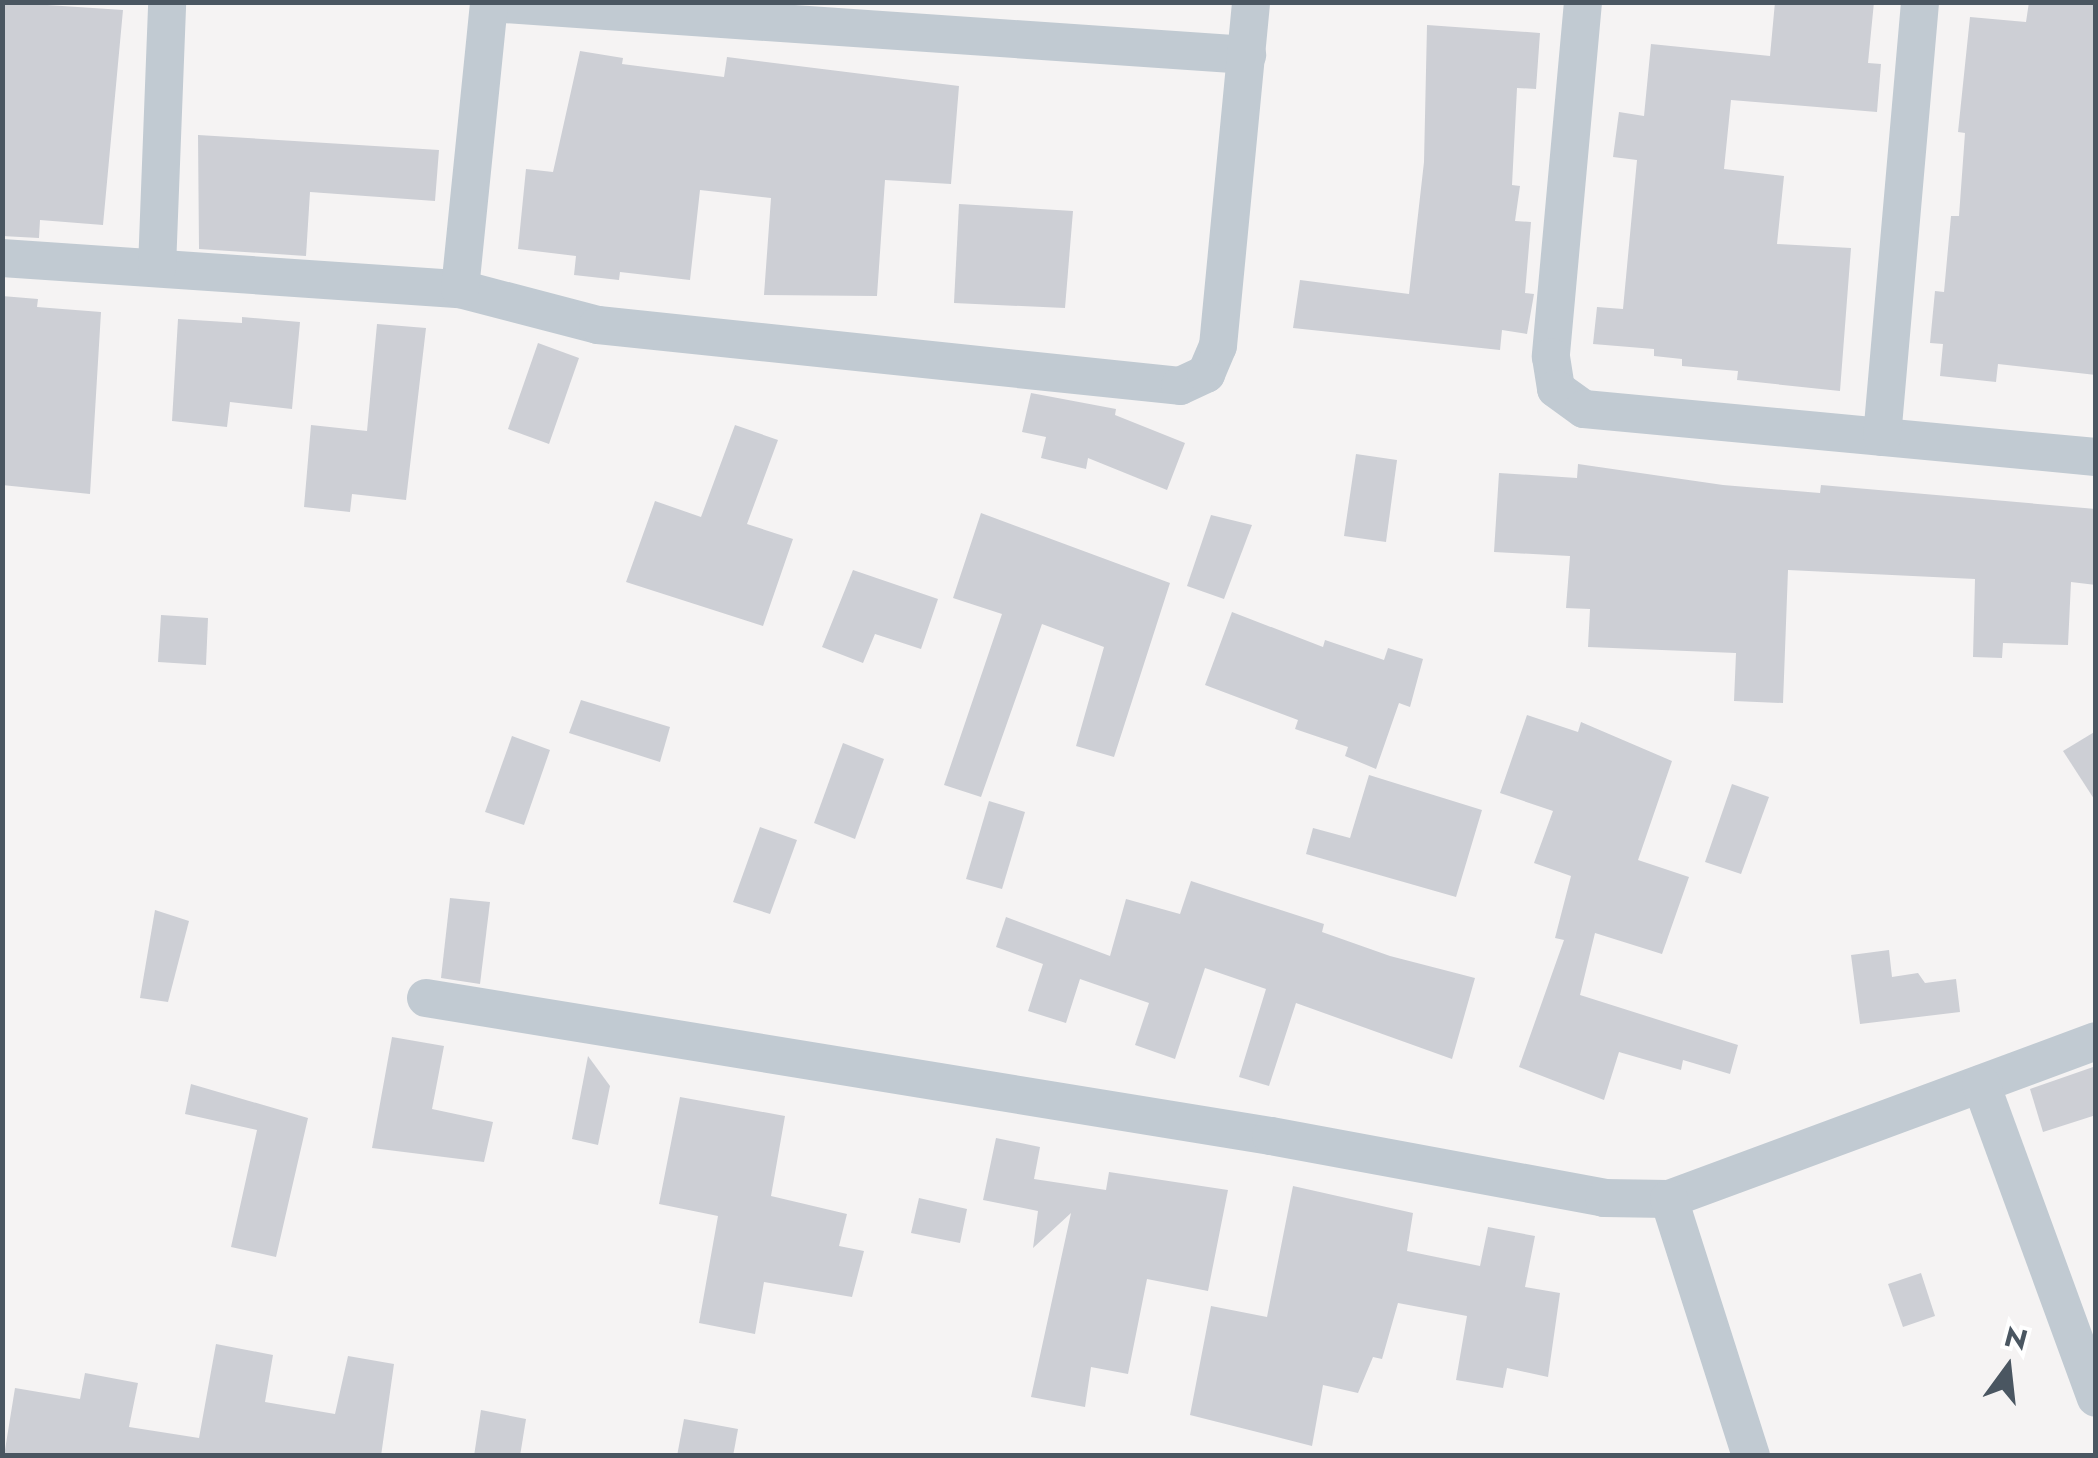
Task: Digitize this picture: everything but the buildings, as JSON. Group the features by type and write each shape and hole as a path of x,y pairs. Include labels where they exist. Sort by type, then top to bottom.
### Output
{"street":[{"path":"157,268 167,2"},
{"path":"2,258 460,289 598,325 1180,386 1206,374 1218,346 1251,2"},
{"path":"1583,2 1551,357 1556,389 1584,409 2096,457"},
{"path":"1882,437 1920,2"},
{"path":"460,289 489,3 1247,55"},
{"path":"426,998 1272,1136 1604,1198 1669,1199 2096,1040"},
{"path":"1981,1084 2096,1398"},
{"path":"1669,1199 1751,1456"}]}
